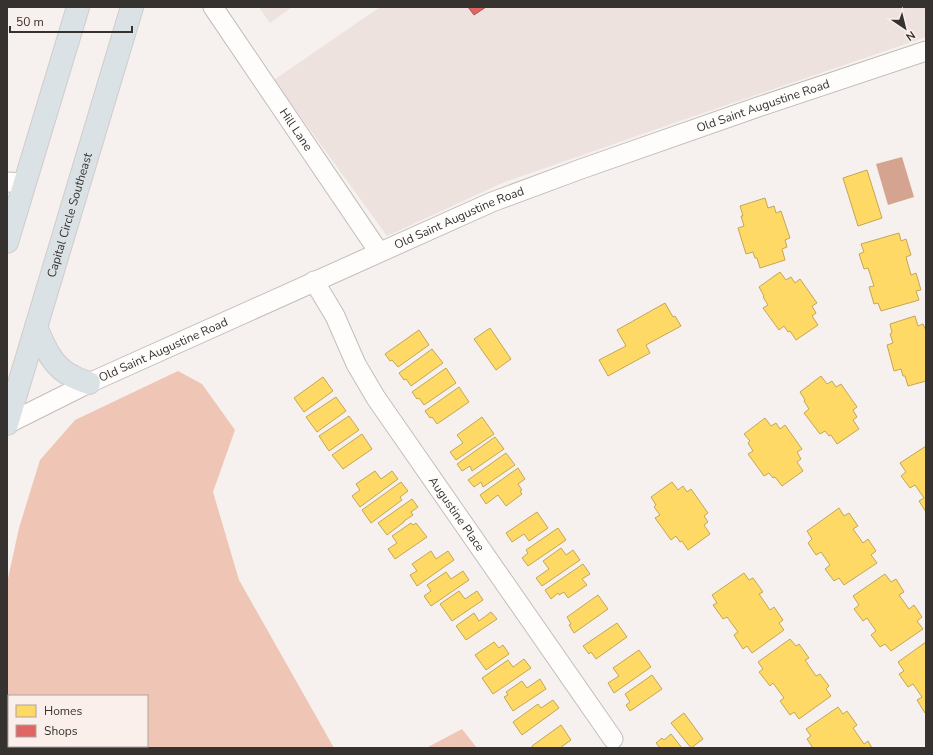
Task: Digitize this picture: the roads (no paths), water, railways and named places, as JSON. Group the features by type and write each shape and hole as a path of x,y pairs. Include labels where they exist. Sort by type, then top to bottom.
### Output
{"main road":[{"path":"7,242 16,182 78,7"},
{"path":"130,15 147,7"},
{"name":"Capital Circle Southeast","path":"7,424 130,15"},
{"path":"36,327 55,364 70,376 89,383"}],"street":[{"name":"Hill Lane","path":"213,7 379,252"},
{"name":"Old Saint Augustine Road","path":"7,424 89,383 492,202 566,174 758,107 926,51"},
{"name":"Augustine Place","path":"314,281 335,316 356,364 376,398 613,739"}]}
